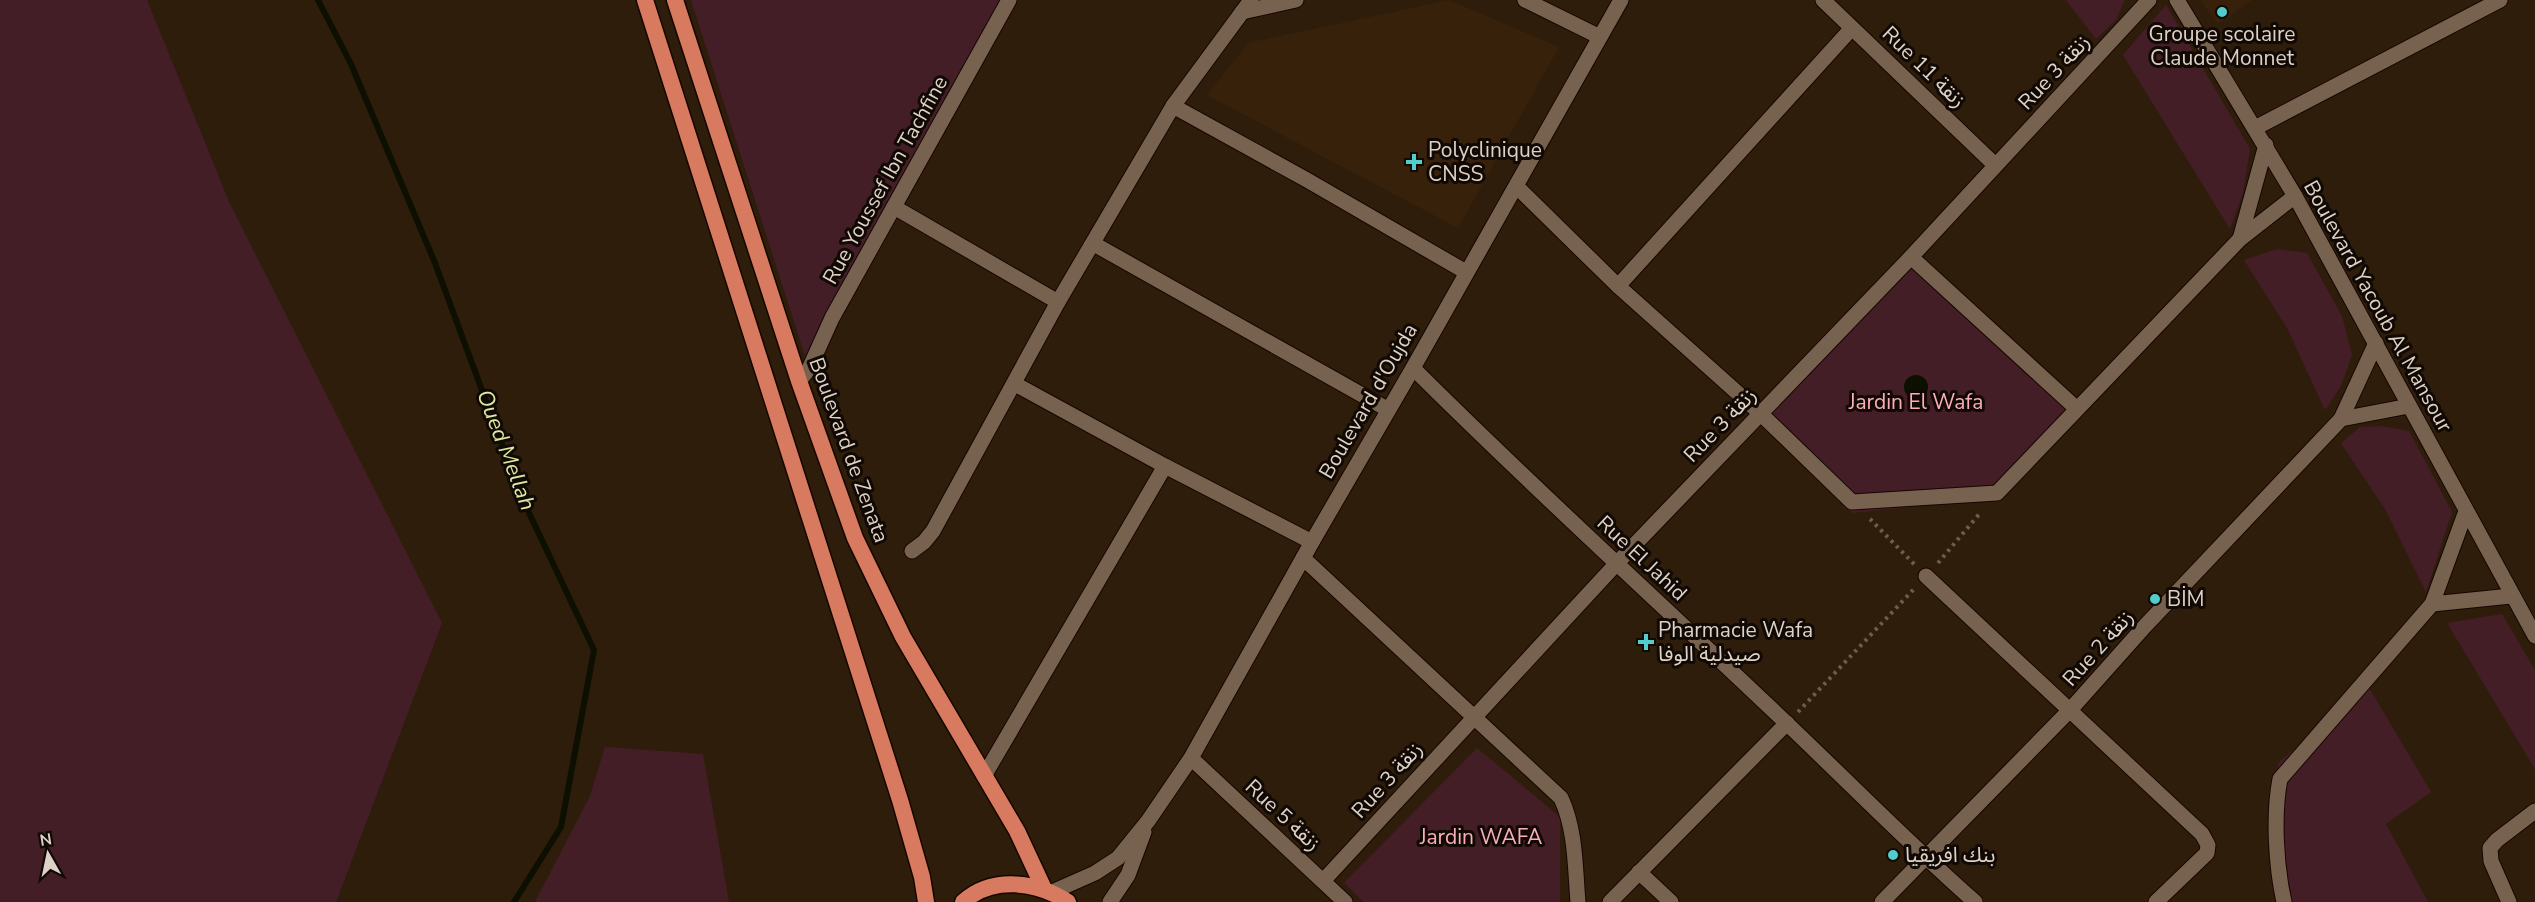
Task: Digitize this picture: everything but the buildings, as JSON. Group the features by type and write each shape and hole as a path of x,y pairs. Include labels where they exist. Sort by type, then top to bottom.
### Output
{"highway":[{"path":"645,0 883,744 916,856 926,902"},
{"name":"Boulevard de Zenata","path":"675,0 837,495 878,589 903,637 1048,890"},
{"path":"963,902 992,887 1018,884 1048,890 1068,902"}],"street":[{"name":"Rue Youssef Ibn Tachfine","path":"798,381 809,369 832,318 1009,0"},
{"path":"912,551 933,531 1058,302 1173,106 1247,6 1296,0"},
{"path":"1525,0 1600,37"},
{"name":"Boulevard d'Oujda","path":"1048,890 1107,867 1118,858 1148,821 1191,758 1621,0"},
{"name":"Rue 11 زنقة","path":"1823,0 1995,165"},
{"name":"Rue 3 زنقة","path":"1323,881 1617,563 1911,257 2150,0"},
{"name":"Boulevard Yacoub Al Mansour","path":"2177,0 2295,196 2511,596 2535,636"},
{"path":"2255,128 2500,0"},
{"path":"1618,286 1852,28"},
{"path":"1173,106 1466,272"},
{"path":"2240,239 2266,145"},
{"path":"1516,186 1618,286 1760,413 1852,502 1997,493 2240,239 2295,196"},
{"path":"894,207 1058,302"},
{"path":"1094,244 1387,409"},
{"path":"1911,257 2077,409"},
{"name":"Rue 2 زنقة","path":"1882,902 2071,709 2145,626 2341,419 2376,343"},
{"name":"Rue El Jahid","path":"1413,368 1499,454 1787,723 1925,858 1975,902"},
{"path":"1015,384 1165,466 1312,542"},
{"path":"2341,419 2409,406"},
{"path":"984,776 1165,466"},
{"path":"2284,902 2280,885 2276,800 2280,779 2432,604 2466,511"},
{"path":"1303,558 1560,798 1567,812 1571,833 1578,902"},
{"path":"1926,576 2071,709 2202,834 2208,845 2207,853 2156,902"},
{"path":"2432,604 2511,596"},
{"path":"1610,902 1787,723"},
{"name":"Rue 5 زنقة","path":"1191,758 1345,902"},
{"path":"2510,902 2491,861 2490,848 2535,811"},
{"name":"Boulevard d'Oujda","path":"1110,902 1128,874 1148,821"},
{"path":"1639,872 1671,902"}],"path":[{"path":"1787,723 1926,576 1997,493"},
{"path":"1852,502 1926,576"}],"shaded area":[{"name":"Polyclinique CNSS","path":"1449,0 1559,47 1458,228 1207,95 1248,43"},
{"name":"Groupe scolaire Claude Monnet","path":"2200,0 2252,0 2218,24"},
{"path":"1916,375 1925,378 1928,387 1925,396 1916,399 1907,396 1904,387 1907,378"}],"green space":[{"path":"0,0 147,0 230,204 442,623 336,902 0,902"},
{"path":"691,0 1007,0 805,356"},
{"path":"2066,0 2125,0 2116,20 2096,39"},
{"path":"2166,5 2250,149 2243,193 2230,229 2123,55"},
{"path":"2277,249 2307,253 2342,316 2352,355 2341,386 2325,410 2287,328 2244,260"},
{"name":"Jardin El Wafa","path":"1911,257 2077,409 1978,500 1852,513 1760,413"},
{"path":"2380,426 2409,431 2452,512 2426,592 2385,509 2341,443 2360,427"},
{"path":"2502,614 2535,670 2535,769 2447,623"},
{"path":"2368,686 2431,792 2386,824 2428,902 2289,902 2278,763"},
{"path":"605,747 703,754 729,902 535,902 590,796"},
{"name":"Jardin WAFA","path":"1477,748 1560,817 1560,902 1364,902 1344,883"}],"waterway":[{"name":"Oued Mellah","path":"318,0 351,64 435,263 521,496 594,650 561,827 514,902"}],"place":[{"name":"Groupe scolaire Claude Monnet","path":"2222,12"},
{"name":"Polyclinique CNSS","path":"1414,162"},
{"name":"BİM","path":"2155,599"},
{"name":"Pharmacie Wafa صيدلية الوفا","path":"1646,642"},
{"name":"بنك افريقيا","path":"1893,855"}]}
